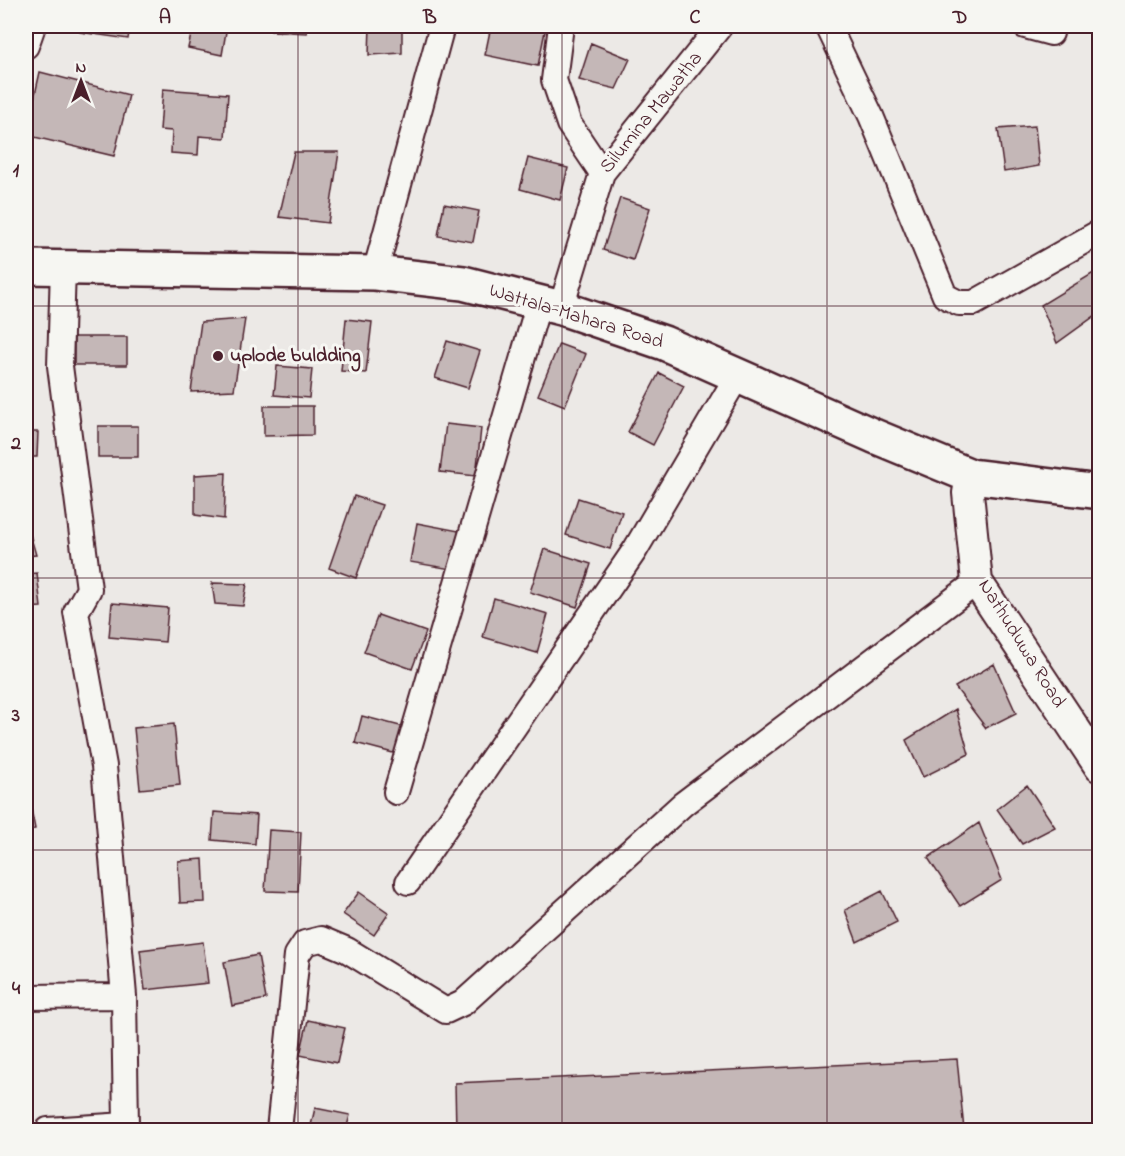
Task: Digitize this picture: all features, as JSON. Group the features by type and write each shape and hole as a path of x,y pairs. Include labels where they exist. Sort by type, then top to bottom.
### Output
{"main road":[{"name":"Wattala-Mahara Road","path":"26,267 375,273 463,283 550,305 664,343 874,436 971,476 1100,492"}],"street":[{"path":"26,46 33,26"},
{"path":"375,273 442,26"},
{"path":"561,26 554,80 569,124 602,173"},
{"name":"Silumina Mawatha","path":"396,792 550,305 602,173 720,26"},
{"path":"828,26 871,116 945,296 959,303 974,303 1100,232"},
{"path":"1025,26 1051,33"},
{"path":"48,1131 126,1125 124,996 104,765 76,612 89,589 60,366 63,267"},
{"path":"408,882 635,550 738,375"},
{"name":"Nathuduwa Road","path":"971,476 968,493 977,582 1100,767"},
{"path":"279,1131 297,955 305,943 321,939 347,950 446,1011 463,1003 683,804 977,582"},
{"path":"26,997 124,996"}],"building":[{"path":"81,26 130,26 128,39 80,32"},
{"path":"193,26 227,26 222,55 188,48"},
{"path":"271,26 307,26 307,33 271,31"},
{"path":"370,26 402,26 402,53 369,55"},
{"path":"491,26 546,26 538,66 485,55"},
{"path":"591,43 630,59 616,89 579,80"},
{"path":"40,72 129,95 114,156 26,135"},
{"path":"163,89 228,94 225,138 199,136 198,155 171,153 172,131 160,130"},
{"path":"1035,126 1039,166 1004,172 998,129"},
{"path":"294,152 339,152 328,223 279,217"},
{"path":"528,158 568,168 560,200 520,189"},
{"path":"620,198 650,208 633,260 603,250"},
{"path":"444,204 479,211 473,242 438,236"},
{"path":"1100,269 1100,312 1057,343 1041,305"},
{"name":"uplode buldding","path":"245,319 234,390 191,392 201,322"},
{"path":"346,319 372,322 366,373 341,371"},
{"path":"74,337 127,337 127,365 74,365"},
{"path":"447,341 480,351 468,388 435,378"},
{"path":"559,344 586,354 565,406 538,395"},
{"path":"277,366 312,369 309,398 274,395"},
{"path":"659,373 684,386 653,445 628,432"},
{"path":"264,406 313,406 313,435 264,436"},
{"path":"446,424 481,428 476,476 440,472"},
{"path":"98,426 138,426 138,457 98,457"},
{"path":"26,432 38,432 37,457 26,457"},
{"path":"226,473 224,519 195,515 195,475"},
{"path":"354,496 382,505 356,578 329,568"},
{"path":"578,498 622,512 610,549 566,535"},
{"path":"26,520 36,555 26,556"},
{"path":"417,523 459,531 451,569 410,562"},
{"path":"544,549 591,564 577,607 530,592"},
{"path":"37,573 41,607 26,608 26,574"},
{"path":"212,583 247,584 243,606 215,604"},
{"path":"494,598 548,614 537,653 483,637"},
{"path":"112,603 168,608 165,642 109,637"},
{"path":"378,615 426,632 412,669 364,652"},
{"path":"994,664 1016,713 986,728 955,687"},
{"path":"956,709 969,754 923,777 906,740"},
{"path":"362,716 404,727 397,754 355,743"},
{"path":"174,724 180,785 140,789 134,728"},
{"path":"26,783 35,829 26,831"},
{"path":"1027,785 1055,827 1022,844 997,809"},
{"path":"214,812 257,815 255,844 212,840"},
{"path":"979,823 1002,880 960,906 928,858"},
{"path":"269,830 301,832 298,892 265,891"},
{"path":"203,859 205,902 180,903 178,861"},
{"path":"882,891 897,922 857,942 845,910"},
{"path":"359,892 389,913 374,935 343,914"},
{"path":"203,942 208,983 145,990 140,950"},
{"path":"258,955 266,999 232,1006 224,962"},
{"path":"308,1020 345,1028 337,1063 300,1055"},
{"path":"957,1059 964,1130 456,1130 455,1083"},
{"path":"315,1108 350,1115 346,1130 310,1130"}],"place":[{"name":"uplode buldding","path":"218,356"}]}
